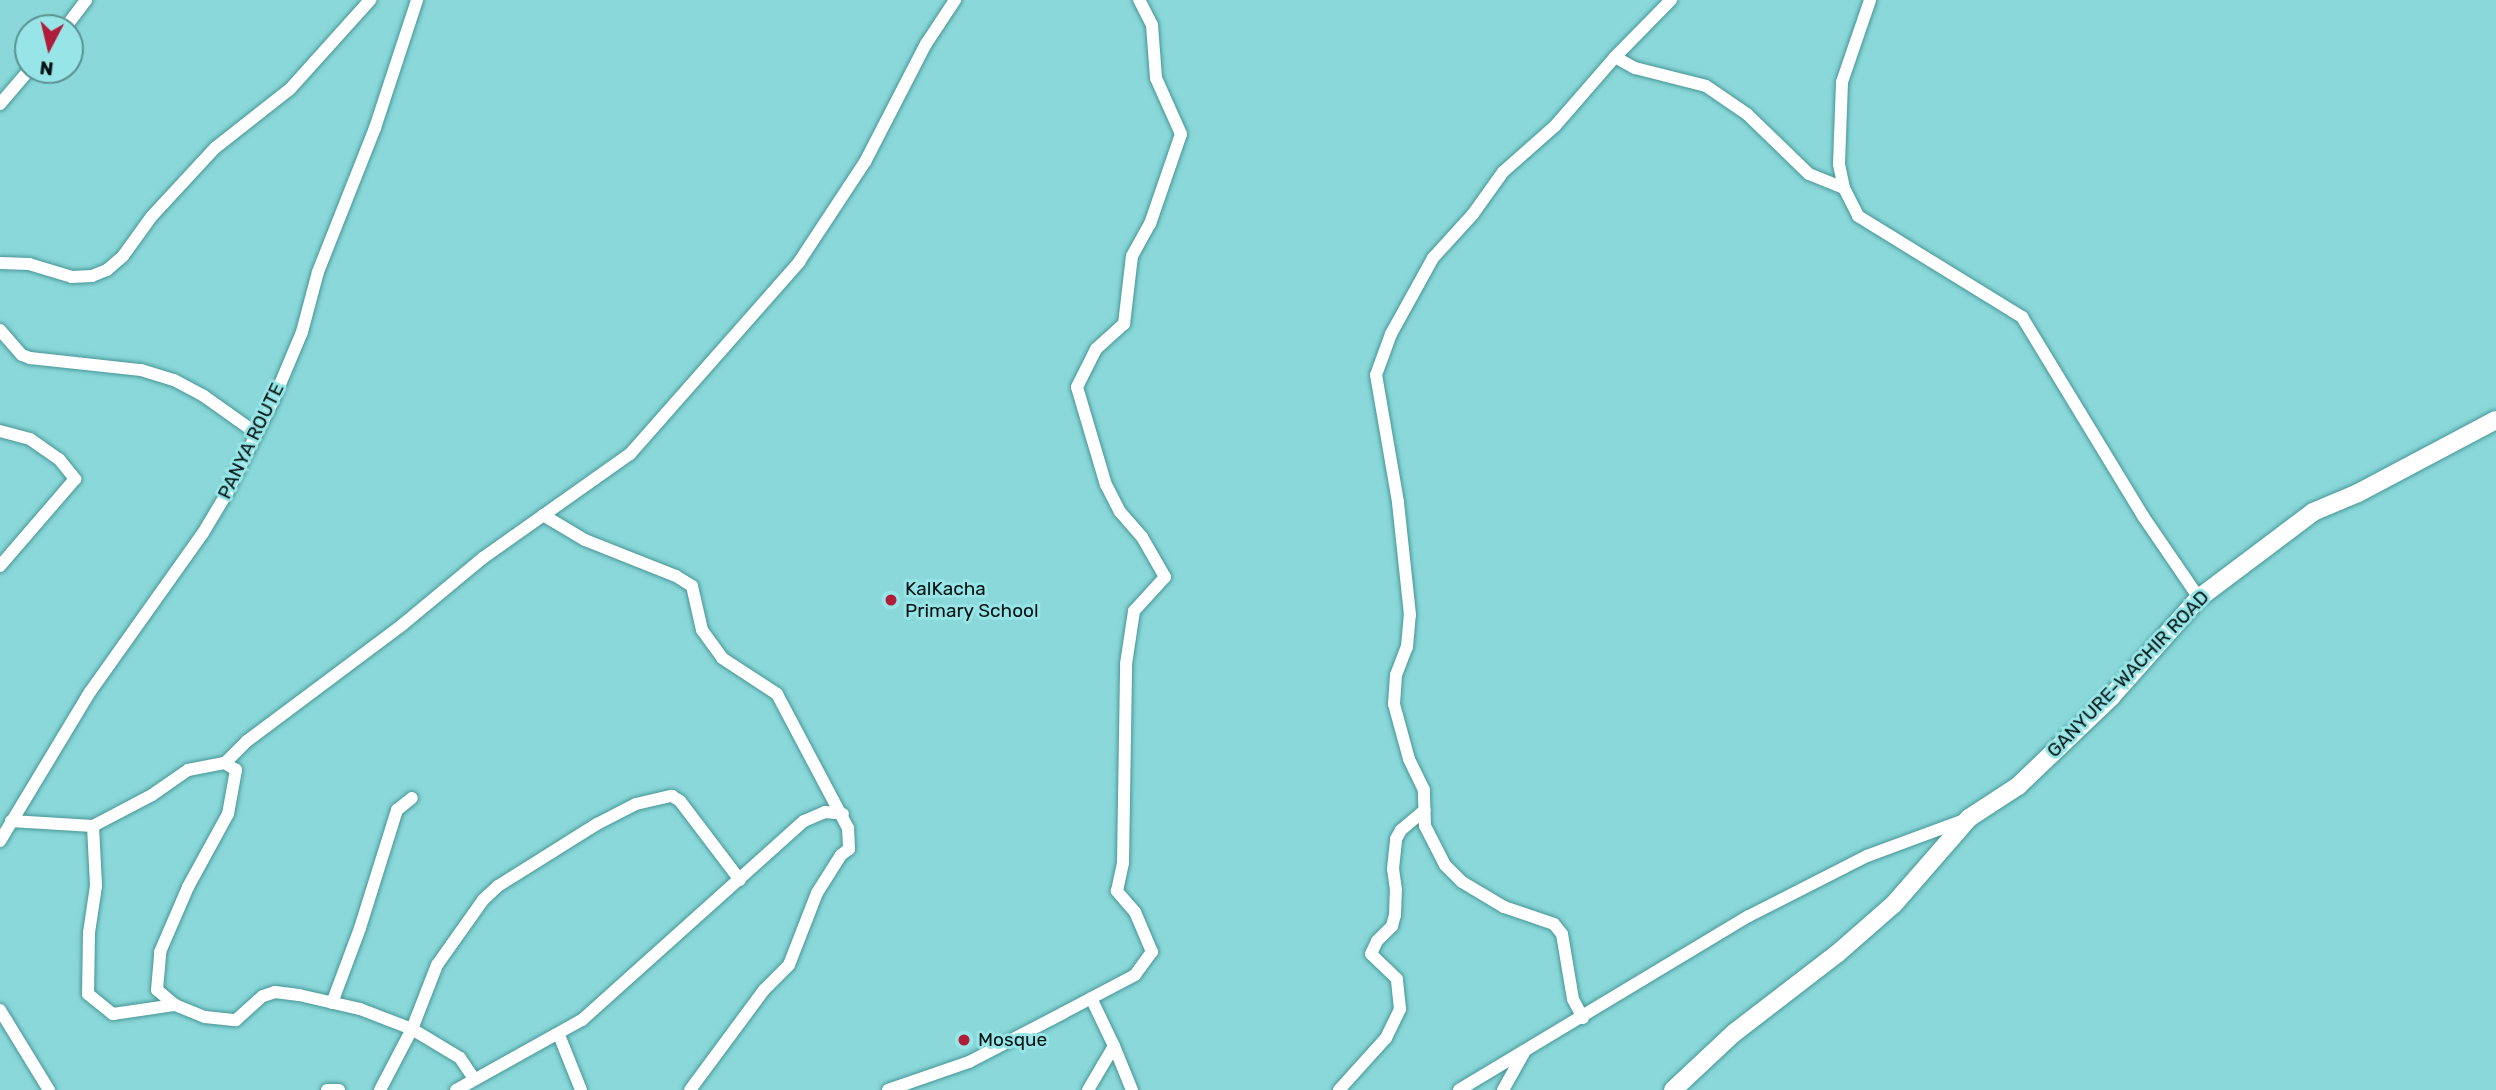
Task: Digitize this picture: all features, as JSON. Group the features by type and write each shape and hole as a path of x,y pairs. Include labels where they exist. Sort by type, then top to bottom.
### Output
{"street":[{"path":"0,263 29,264 72,277 92,276 107,270 123,256 152,216 215,148 290,89 370,0"},
{"name":"PANYA ROUTE","path":"0,841 90,692 227,493 302,332 318,272 375,128 417,0"},
{"path":"10,821 93,826 152,795 188,770 225,763 247,741 542,515 630,454 799,262 865,162 926,44 955,0"},
{"path":"888,1090 969,1062 1135,975 1152,952 1135,912 1117,891 1123,863 1126,664 1134,611 1165,578 1142,537 1120,512 1106,485 1077,387 1096,349 1124,324 1132,256 1150,224 1181,134 1156,78 1152,25 1139,0"},
{"path":"1583,1018 1573,999 1562,934 1554,924 1504,907 1462,882 1445,865 1425,827 1424,790 1409,759 1394,704 1396,675 1407,647 1410,615 1398,502 1376,375 1391,334 1433,258 1473,214 1503,172 1555,126 1615,57 1671,0"},
{"path":"1870,0 1843,82 1839,164 1844,188 1858,216 2022,317 2143,516 2199,598"},
{"path":"1615,57 1635,68 1706,86 1747,114 1809,173 1844,188"},
{"path":"0,104 17,84"},
{"path":"0,330 22,355 30,358 141,370 174,380 204,396 256,433"},
{"name":"GANYURE-WACHIR ROAD","path":"1673,1090 1734,1033 1838,953 1894,904 1969,818 2018,786 2111,697 2199,598 2313,512 2358,493 2496,420"},
{"path":"0,430 30,439 59,459 75,479 0,566"},
{"path":"542,515 585,540 676,576 692,586 702,630 722,658 777,694 796,726 811,762 843,814 850,841 849,849 841,855 817,893 789,965 764,990 690,1090"},
{"path":"225,763 236,770 228,814 188,887 160,952 157,990 175,1005 205,1017 229,1021 244,1016 263,996 275,992 360,1009 412,1029 460,1058 474,1079"},
{"path":"380,1090 412,1029 438,965 483,900 498,886 597,824 636,804 672,796 680,801 740,880"},
{"path":"332,1003 397,810 412,798"},
{"path":"1339,1090 1386,1038 1400,1009 1397,979 1371,954 1377,941 1392,926 1395,915 1393,869 1396,839 1401,830 1425,810"},
{"path":"456,1090 558,1035 596,1010 804,821 825,812 843,814"},
{"path":"1459,1090 1760,910 1867,856 1969,818"},
{"path":"93,826 96,886 89,933 88,994 113,1014 175,1005"},
{"path":"1091,998 1132,1090"},
{"path":"0,1010 49,1090"},
{"path":"558,1035 581,1090"},
{"path":"1088,1090 1114,1046"},
{"path":"1503,1090 1526,1050"},
{"path":"327,1090 339,1090"}],"place":[{"name":"KalKacha Primary School","path":"891,600"},
{"name":"Mosque","path":"964,1040"}]}
